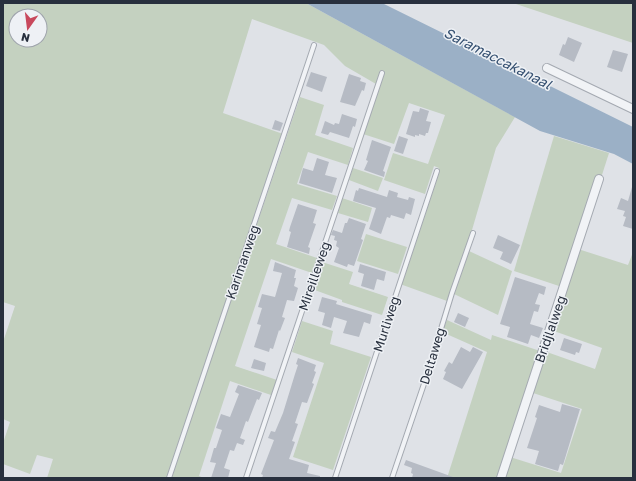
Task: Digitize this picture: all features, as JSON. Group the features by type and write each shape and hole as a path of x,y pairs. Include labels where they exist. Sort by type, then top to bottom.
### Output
{"street":[{"path":"548,68 633,109"},
{"name":"Bridjlalweg","path":"500,478 599,179"}],"lane":[{"name":"Karimanweg","path":"169,478 314,45"},
{"name":"Mireilleweg","path":"246,478 382,74"},
{"name":"Murliweg","path":"335,478 437,171"},
{"name":"Deltaweg","path":"392,478 473,233"}],"green space":[{"path":"3,3 306,3 515,117 496,148 472,230 447,301 400,284 439,168 434,166 425,194 384,180 393,153 428,164 445,115 409,103 394,144 363,134 384,71 381,70 376,84 345,66 324,45 252,19 223,113 283,134 167,478 47,478 53,459 37,455 30,474 3,464 3,443 10,422 3,419 3,342 15,306 3,302"},
{"path":"513,3 633,3 633,43"},
{"path":"300,97 324,105 315,135 353,148 348,165 308,152 297,184 337,196 332,210 292,198 276,244 317,258 312,273 271,259 235,366 277,380 271,395 230,381 199,476 204,478 171,478"},
{"path":"554,136 609,153 562,287 514,271"},
{"path":"353,168 383,178 378,191 349,180"},
{"path":"342,198 372,208 368,222 338,213"},
{"path":"366,234 407,247 398,274 357,261"},
{"path":"578,249 628,265 633,252 633,478 503,478 510,457 561,473 582,409 530,392 544,351 595,369 602,348 551,330"},
{"path":"469,251 512,271 498,315 454,294"},
{"path":"322,262 353,272 349,284 388,297 382,315 342,302 342,300 312,289"},
{"path":"447,320 491,340 492,335 540,351 499,478 447,478 487,352 442,332"},
{"path":"302,321 333,331 330,344 371,357 333,470 293,457 324,363 292,352"}],"water":[{"path":"306,3 382,3 633,127 633,164 614,154 540,131"}],"building":[{"path":"568,37 582,43 574,62 559,55 563,44 565,45"},
{"path":"613,50 628,54 622,72 607,67"},
{"path":"311,72 327,77 322,92 306,86"},
{"path":"349,74 361,78 360,81 366,83 364,91 362,90 355,106 340,102"},
{"path":"420,108 429,111 426,121 431,122 428,133 426,133 425,136 419,134 419,136 415,135 415,137 406,134 413,111 419,112"},
{"path":"342,114 357,119 355,127 353,126 349,138 330,132 328,135 321,133 325,121 334,125 335,123 339,124"},
{"path":"275,120 283,123 280,131 272,129"},
{"path":"399,136 408,139 403,154 394,151"},
{"path":"372,140 391,147 383,171 385,172 384,177 364,170 368,161 366,160"},
{"path":"317,158 329,162 325,175 337,178 332,193 299,183 303,168 313,171"},
{"path":"632,187 633,229 623,226 626,217 623,216 625,211 617,209 621,198 628,201"},
{"path":"359,188 387,197 389,190 398,193 397,197 408,200 409,197 415,199 411,215 406,213 404,219 391,215 390,218 387,217 381,234 369,229 376,208 353,201 356,190 358,191"},
{"path":"298,204 317,210 313,223 316,224 308,247 310,248 309,254 287,247 291,232 289,231 290,227"},
{"path":"349,218 366,224 361,239 363,240 354,266 348,264 347,267 334,262 339,248 336,246 337,241 334,240 335,236 331,235 333,230 342,233 345,223 347,223"},
{"path":"498,235 520,245 511,264 500,259 503,252 493,248"},
{"path":"275,262 296,270 294,286 298,288 294,301 287,300 282,317 285,318 280,331 279,330 273,349 270,348 269,352 254,347 261,325 257,324 262,308 258,307 262,294 275,297 282,273 273,271"},
{"path":"360,264 386,272 384,281 377,279 374,290 361,286 364,274 358,272"},
{"path":"515,277 546,287 544,295 539,293 535,304 540,305 538,312 534,311 530,324 543,328 539,338 531,335 528,344 507,337 510,327 500,324"},
{"path":"322,297 337,301 336,304 372,315 370,324 364,322 359,337 343,333 347,321 334,317 331,328 322,325 325,313 318,311"},
{"path":"458,313 469,318 465,327 454,322"},
{"path":"564,338 582,344 579,353 576,352 575,355 560,350"},
{"path":"461,347 470,352 473,347 483,352 462,389 443,379 446,372 444,371 449,362 452,364"},
{"path":"298,358 316,365 314,371 316,372 312,383 314,384 307,403 302,402 295,423 298,424 292,441 295,442 289,459 309,465 307,473 320,476 320,478 262,478 263,475 261,474 274,440 268,438 271,431 275,432 283,413 298,365 296,364"},
{"path":"254,359 266,363 264,371 251,368"},
{"path":"238,385 262,393 259,400 257,399 248,422 246,421 240,438 245,440 243,445 237,443 234,451 230,450 224,468 230,470 228,478 211,478 216,463 210,462 222,430 216,428 221,414 230,417 239,394 235,392"},
{"path":"562,404 580,409 563,465 560,464 558,471 535,464 539,451 527,448 537,418 535,417 539,405 560,412"},
{"path":"406,460 453,478 412,478 412,468 404,465"}],"water label":[{"name":"Saramaccakanaal","path":"498,58"}]}
